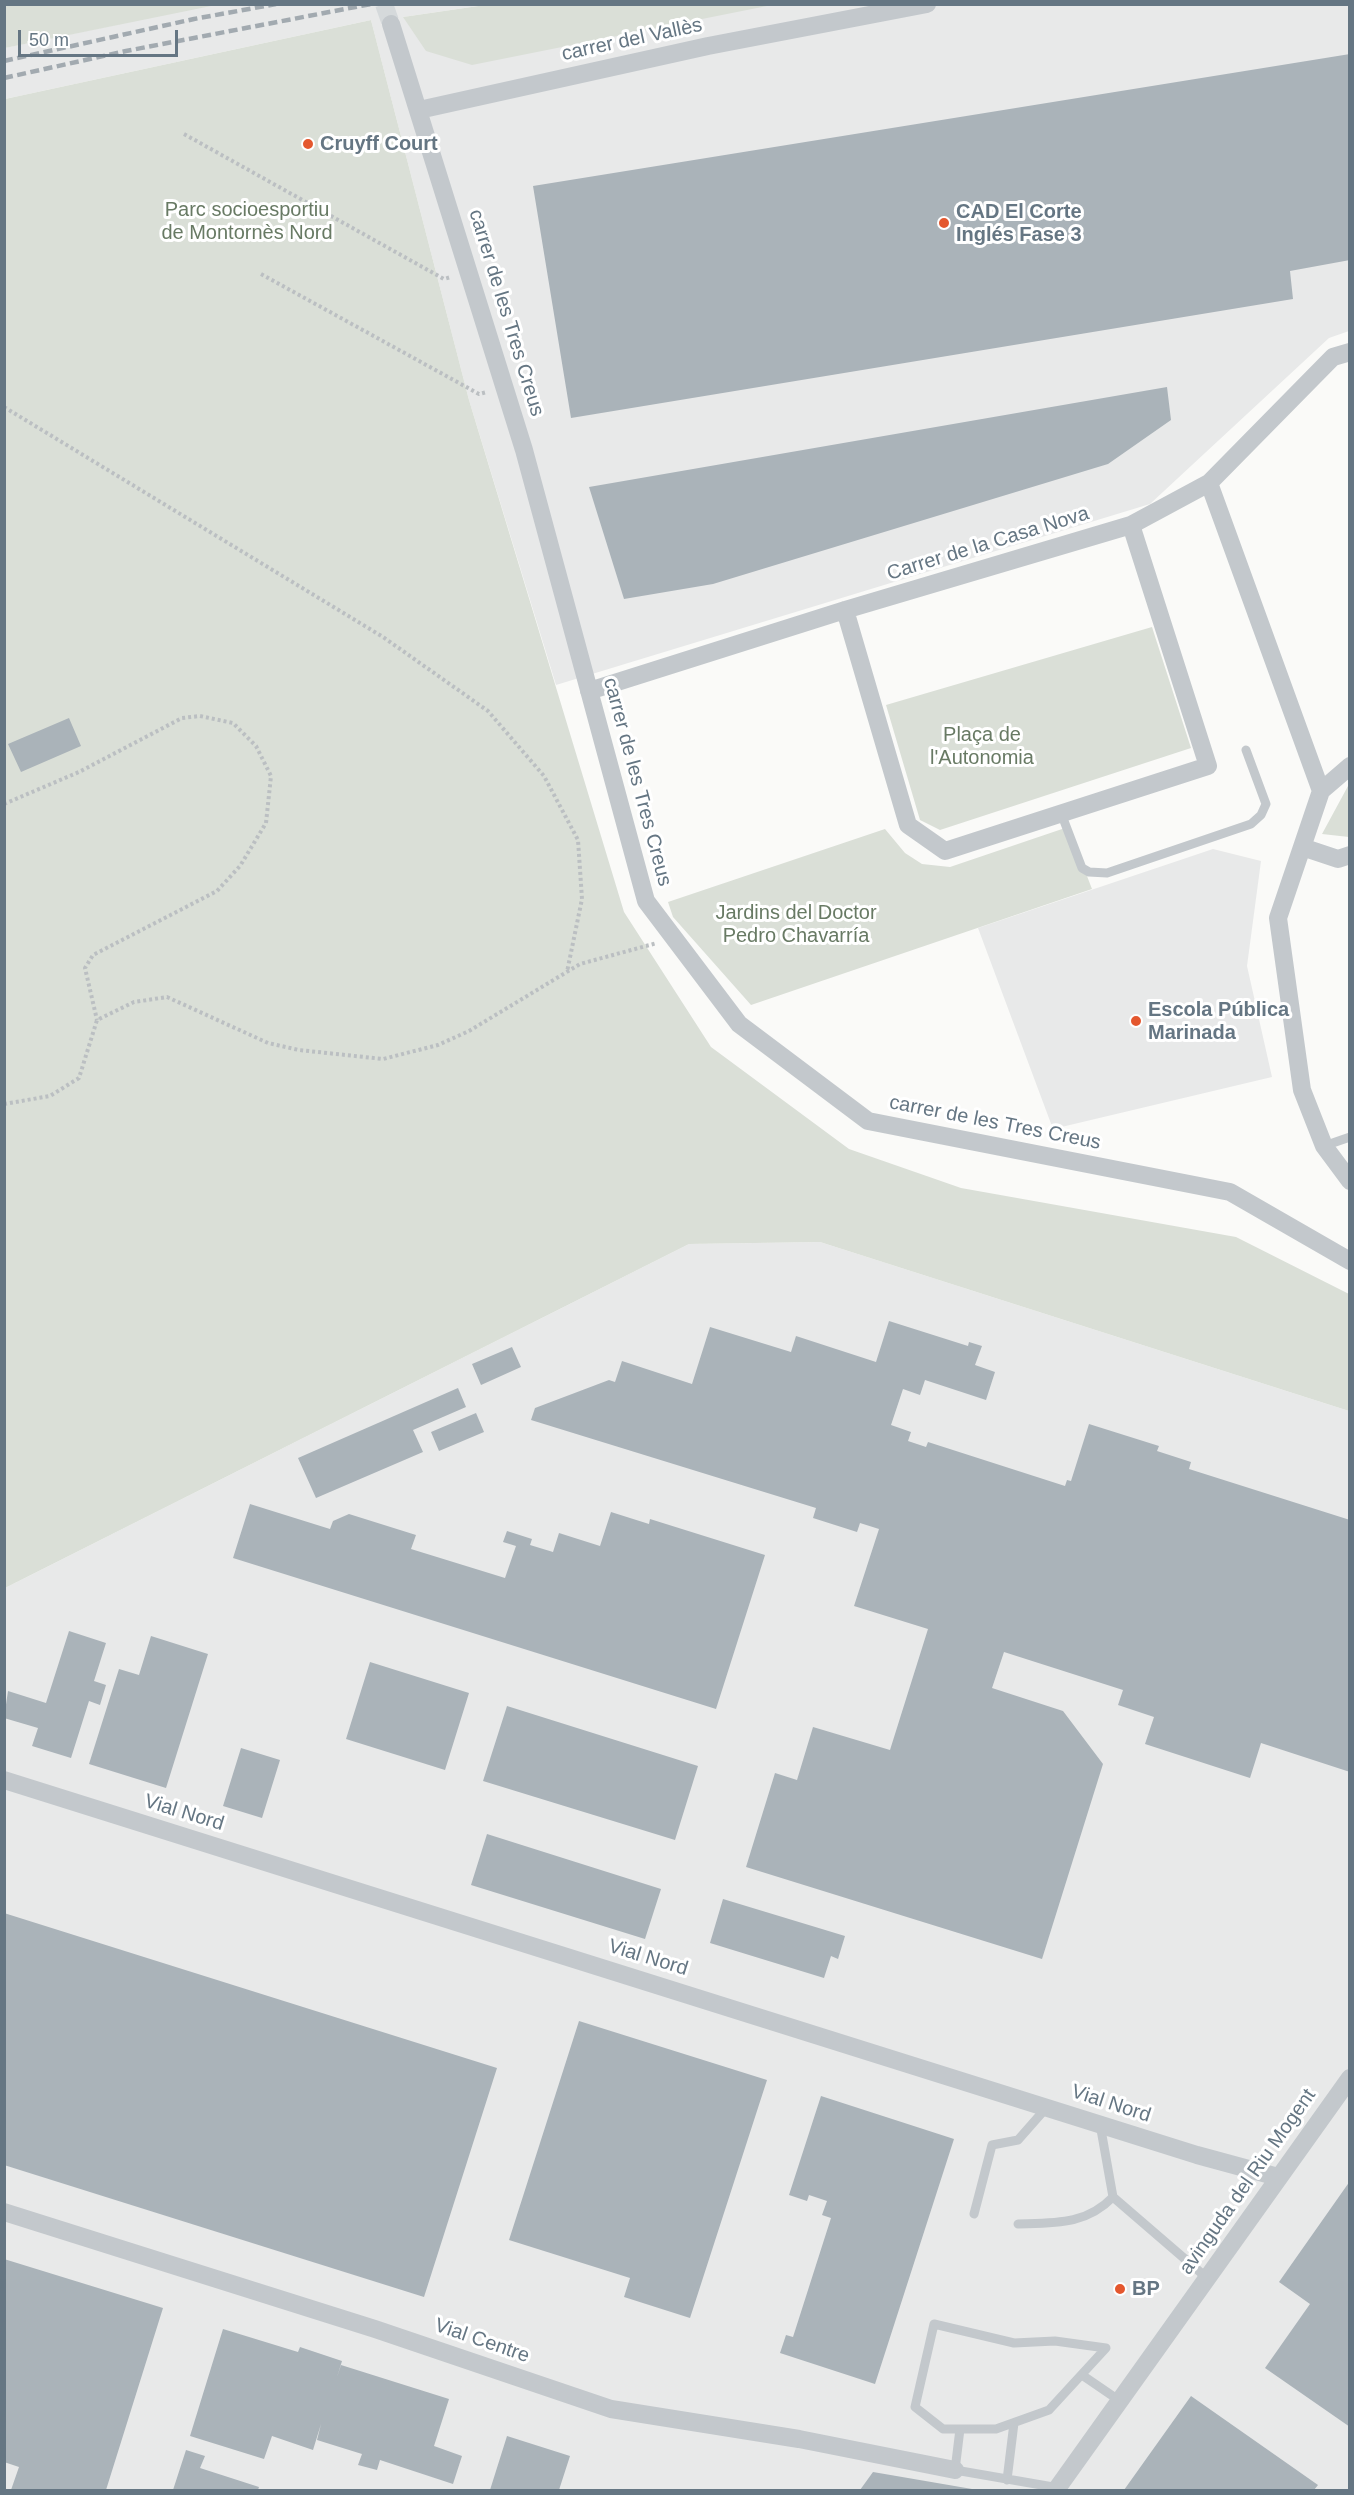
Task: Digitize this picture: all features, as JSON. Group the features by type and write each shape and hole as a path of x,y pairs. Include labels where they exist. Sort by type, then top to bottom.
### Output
{"street":[{"name":"carrer del Vallès","path":"419,110 708,46 927,4"},
{"name":"carrer de les Tres Creus","path":"391,24 524,450 646,901 739,1024 868,1121 1230,1191 1350,1261"},
{"name":"Carrer de la Casa Nova","path":"590,691 845,610 1131,525 1209,483 1333,357 1350,352"},
{"path":"1209,483 1321,791"},
{"path":"845,610 908,825 945,850 1208,766 1131,525"},
{"path":"1350,766 1321,791 1278,918 1302,1090 1324,1146 1350,1181"},
{"path":"1302,847 1338,859 1350,855"},
{"name":"Vial Nord","path":"4,1780 1197,2155 1278,2177"},
{"name":"avinguda del Riu Mogent","path":"1058,2490 1350,2078"},
{"name":"Vial Centre","path":"4,2211 375,2329 611,2409 799,2439 955,2470"}],"lane":[{"path":"1061,813 1082,868 1089,873 1107,873 1240,828 1251,824 1261,815 1266,804 1246,750"},
{"path":"1324,1146 1350,1137"},
{"path":"974,2214 992,2145 1018,2140 1047,2107"},
{"path":"1100,2124 1113,2197 1207,2278"},
{"path":"1018,2224 1073,2222 1104,2206 1113,2197"},
{"path":"934,2324 1014,2343 1055,2341 1106,2348 1049,2410 1014,2423 996,2429 943,2429 915,2407 934,2324"},
{"path":"1082,2375 1120,2401"},
{"path":"1007,2480 1014,2423"},
{"path":"960,2429 955,2470 1058,2490"}],"path":[{"path":"184,134 444,279 469,270"},
{"path":"261,274 479,394 504,386"},
{"path":"4,407 384,637 488,711 544,776 578,840 582,899 567,972"},
{"path":"4,804 79,772 182,718 200,716 233,723 256,746 271,776 266,823 240,866 217,891 93,955 85,968 97,1020 79,1078 50,1096 4,1104"},
{"path":"97,1020 134,1002 167,997 268,1043 299,1050 383,1059 438,1045 469,1031 580,964 618,952 675,939"}],"shaded area":[{"path":"216,4 485,5 403,17 718,13 772,5 1349,5 1349,331 1329,338 1150,504 556,685 469,400 371,20 5,99 4,48"},
{"name":"Escola Pública Marinada","path":"1213,849 1261,861 1247,966 1272,1077 1053,1129 978,928"},
{"path":"820,1242 1349,1411 1349,2490 5,2490 5,1588 689,1244"}],"green space":[{"path":"5,4 216,4 216,5 5,48"},
{"path":"485,5 772,5 472,65 426,51 403,17"},
{"name":"Parc socioesportiu de Montornès Nord","path":"371,20 469,400 624,912 711,1047 849,1149 961,1188 1236,1237 1349,1294 1349,1411 820,1242 689,1244 5,1588 5,99"},
{"name":"Plaça de l'Autonomia","path":"1152,627 1191,748 940,830 920,820 886,705"},
{"path":"1348,786 1349,837 1322,834"},
{"name":"Jardins del Doctor Pedro Chavarría","path":"1068,827 1092,889 751,1005 673,917 668,902 885,829 905,853 922,864 950,867"}],"building":[{"name":"CAD El Corte Inglés Fase 3","path":"1350,54 1350,260 1290,271 1293,299 571,418 533,186"},
{"path":"1167,387 1171,420 1108,464 713,584 624,599 589,487"},
{"path":"69,718 81,746 21,772 8,744"},
{"path":"889,1321 968,1346 969,1342 982,1346 975,1365 995,1372 986,1400 925,1380 920,1395 903,1389 891,1425 911,1432 908,1441 926,1447 928,1442 1065,1486 1067,1480 1071,1481 1089,1424 1159,1446 1157,1451 1191,1462 1189,1469 1350,1520 1350,1772 1261,1743 1250,1778 1145,1744 1154,1717 1118,1705 1123,1690 1004,1652 992,1688 1063,1711 1103,1764 1042,1959 746,1867 775,1773 797,1780 813,1727 890,1750 928,1629 854,1606 879,1529 860,1523 857,1532 813,1518 816,1508 531,1420 535,1408 609,1380 615,1382 622,1361 692,1384 710,1327 791,1352 796,1336 876,1362"},
{"path":"512,1347 521,1367 481,1385 472,1364"},
{"path":"458,1388 466,1407 413,1430 423,1452 316,1498 298,1458"},
{"path":"476,1413 484,1432 439,1451 431,1432"},
{"path":"250,1504 330,1529 333,1521 349,1514 416,1535 411,1549 505,1578 516,1546 503,1542 507,1531 532,1539 530,1545 553,1552 559,1533 600,1546 611,1512 649,1524 650,1519 765,1555 716,1709 233,1558"},
{"path":"69,1631 106,1643 94,1681 106,1685 100,1705 89,1701 71,1758 32,1746 38,1728 4,1718 8,1691 46,1703"},
{"path":"151,1636 208,1654 166,1788 89,1764 119,1669 139,1675"},
{"path":"370,1662 469,1693 445,1770 346,1739"},
{"path":"507,1706 698,1766 675,1840 483,1781"},
{"path":"241,1748 280,1760 262,1818 223,1806"},
{"path":"487,1834 661,1889 645,1939 471,1885"},
{"path":"723,1899 845,1936 838,1959 831,1956 824,1978 710,1943"},
{"path":"4,1913 497,2068 424,2297 4,2165"},
{"path":"579,2021 767,2080 690,2318 624,2297 630,2278 509,2240"},
{"path":"821,2096 954,2139 875,2384 780,2353 786,2335 793,2337 831,2218 822,2215 827,2201 809,2195 807,2201 789,2195"},
{"path":"1350,2181 1350,2427 1265,2368 1310,2304 1279,2282"},
{"path":"4,2259 163,2308 106,2490 11,2490 19,2467 4,2462"},
{"path":"223,2329 298,2352 300,2347 342,2361 337,2377 341,2365 449,2399 434,2446 462,2456 453,2484 380,2460 377,2470 358,2465 362,2454 317,2440 321,2424 313,2450 272,2436 264,2459 190,2436"},
{"path":"1191,2396 1318,2485 1314,2490 1124,2490"},
{"path":"507,2436 570,2456 559,2490 490,2490"},
{"path":"186,2450 205,2456 200,2468 259,2487 258,2490 173,2490"},
{"path":"873,2472 972,2489 972,2490 860,2490"}],"tunnel":[{"path":"384,4 391,24"}],"railway":[{"path":"4,61 194,19 276,4"},
{"path":"4,78 126,51 371,4"}],"place":[{"name":"Cruyff Court","path":"308,144"},
{"name":"CAD El Corte Inglés Fase 3","path":"944,223"},
{"name":"Escola Pública Marinada","path":"1136,1021"},
{"name":"BP","path":"1120,2289"}]}
